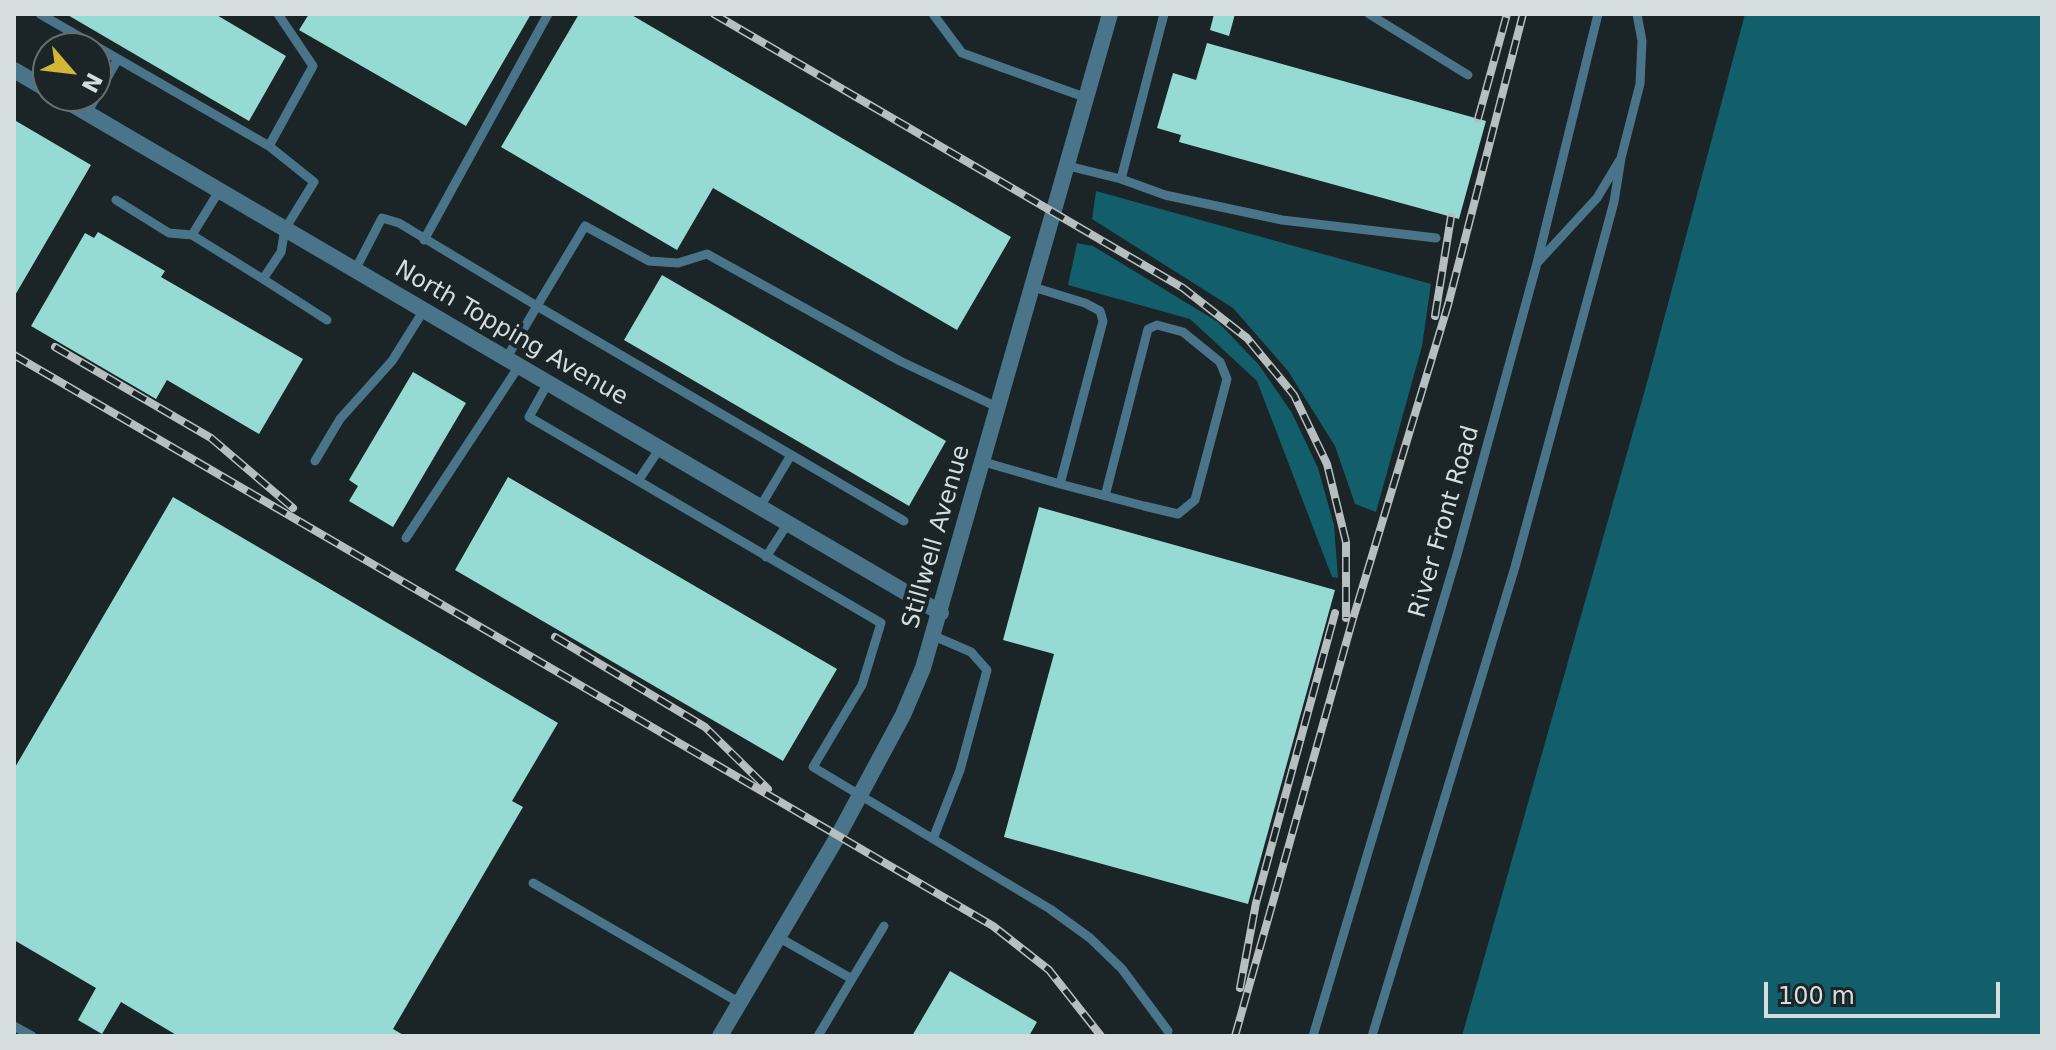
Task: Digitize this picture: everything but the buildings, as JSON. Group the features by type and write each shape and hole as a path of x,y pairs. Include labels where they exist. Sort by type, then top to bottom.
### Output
{"street":[{"name":"Stillwell Avenue","path":"720,1036 903,715 934,636 1110,14"},
{"name":"North Topping Avenue","path":"87,113 941,613"}],"lane":[{"path":"40,14 269,146 314,182 285,229 281,252 263,279"},
{"path":"269,146 313,66 278,14"},
{"path":"424,240 548,14"},
{"path":"933,14 962,53 1087,98"},
{"path":"1121,179 1164,14"},
{"path":"1369,14 1468,75"},
{"name":"River Front Road","path":"1313,1036 1457,555 1537,263 1598,14"},
{"path":"1372,1036 1515,567 1614,202 1621,158 1640,84 1642,41 1637,14"},
{"path":"87,113 118,59"},
{"path":"1537,263 1597,198 1621,158"},
{"path":"1068,166 1121,179 1165,195 1282,220 1436,238"},
{"path":"192,235 219,191"},
{"path":"116,200 169,233 192,235 327,320"},
{"path":"355,270 382,218 399,223 904,521"},
{"path":"406,538 512,362 537,306 585,226 649,261 678,263 707,254 900,361 999,408"},
{"path":"1033,287 1085,303 1100,311 1103,321 1060,484"},
{"path":"315,461 340,419 392,361 424,310"},
{"path":"984,462 1060,484 1105,496 1178,514 1195,500 1227,379 1220,362 1183,332 1157,325 1148,329 1105,496"},
{"path":"548,383 529,417 881,623 862,685 813,767 1050,909 1090,938 1122,969 1168,1031"},
{"path":"638,481 660,448"},
{"path":"760,507 791,455"},
{"path":"766,557 788,523"},
{"path":"933,839 960,770 987,670 971,652 934,636"},
{"path":"533,883 740,1003"},
{"path":"818,1036 884,926"},
{"path":"778,937 852,979"},
{"path":"14,1026 32,1036"}],"shaded area":[{"path":"1745,14 2042,14 2042,1036 1462,1036 1648,379"},
{"path":"1096,191 1431,284 1422,346 1376,512 1355,504 1335,446 1288,371 1233,308 1092,219"},
{"path":"1077,243 1093,246 1218,322 1259,365 1292,413 1318,468 1334,525 1338,578 1332,577 1257,381 1190,319 1068,285"}],"railway":[{"path":"714,14 1183,288 1247,338 1294,395 1327,464 1346,542 1346,618"},
{"path":"1478,119 1507,14"},
{"path":"1235,1036 1352,622 1448,305 1523,14"},
{"path":"1435,316 1451,217"},
{"path":"55,347 211,438 293,508"},
{"path":"14,355 993,926 1049,970 1101,1036"},
{"path":"1240,988 1256,903 1335,613"},
{"path":"555,637 705,727 768,789"}]}
